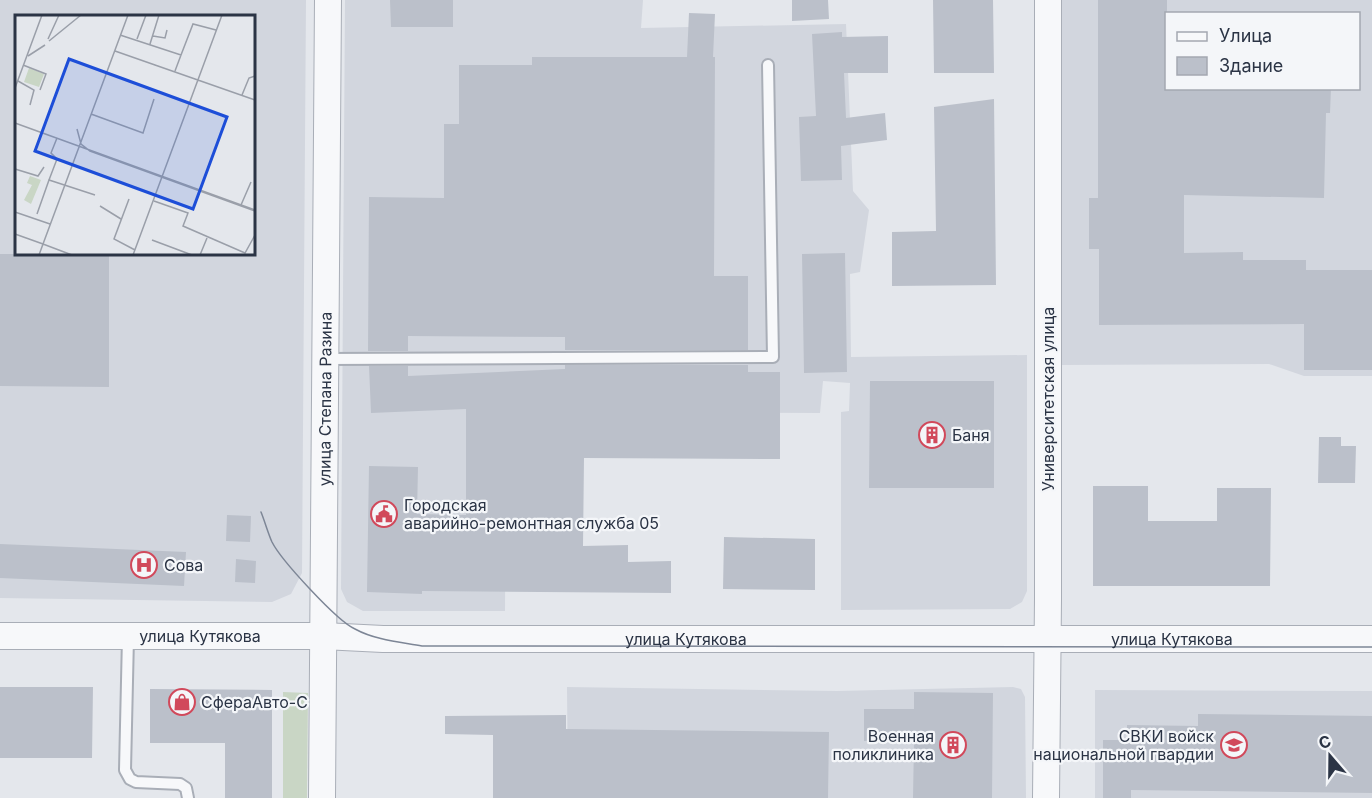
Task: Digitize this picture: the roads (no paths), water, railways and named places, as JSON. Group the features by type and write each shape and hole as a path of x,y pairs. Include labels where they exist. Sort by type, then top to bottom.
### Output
{"street":[{"name":"улица Степана Разина","path":"322,798 328,0"},
{"name":"Университетская улица","path":"1046,798 1048,0"},
{"name":"улица Кутякова","path":"0,636 323,636 383,639 1372,639"}],"lane":[{"path":"325,360 773,357 768,65"},
{"path":"128,637 125,770 130,779 136,782 180,784 186,788 188,798"}],"tram line":[{"path":"261,512 277,551 336,615 355,629 371,636 422,646 1372,647"}],"place":[{"name":"Баня","path":"932,435"},
{"name":"Городская аварийно-ремонтная служба 05","path":"384,514"},
{"name":"Сова","path":"144,565"},
{"name":"СфераАвто-С","path":"182,702"},
{"name":"Военная поликлиника","path":"953,745"},
{"name":"СВКИ войск национальной гвардии","path":"1234,745"}]}
